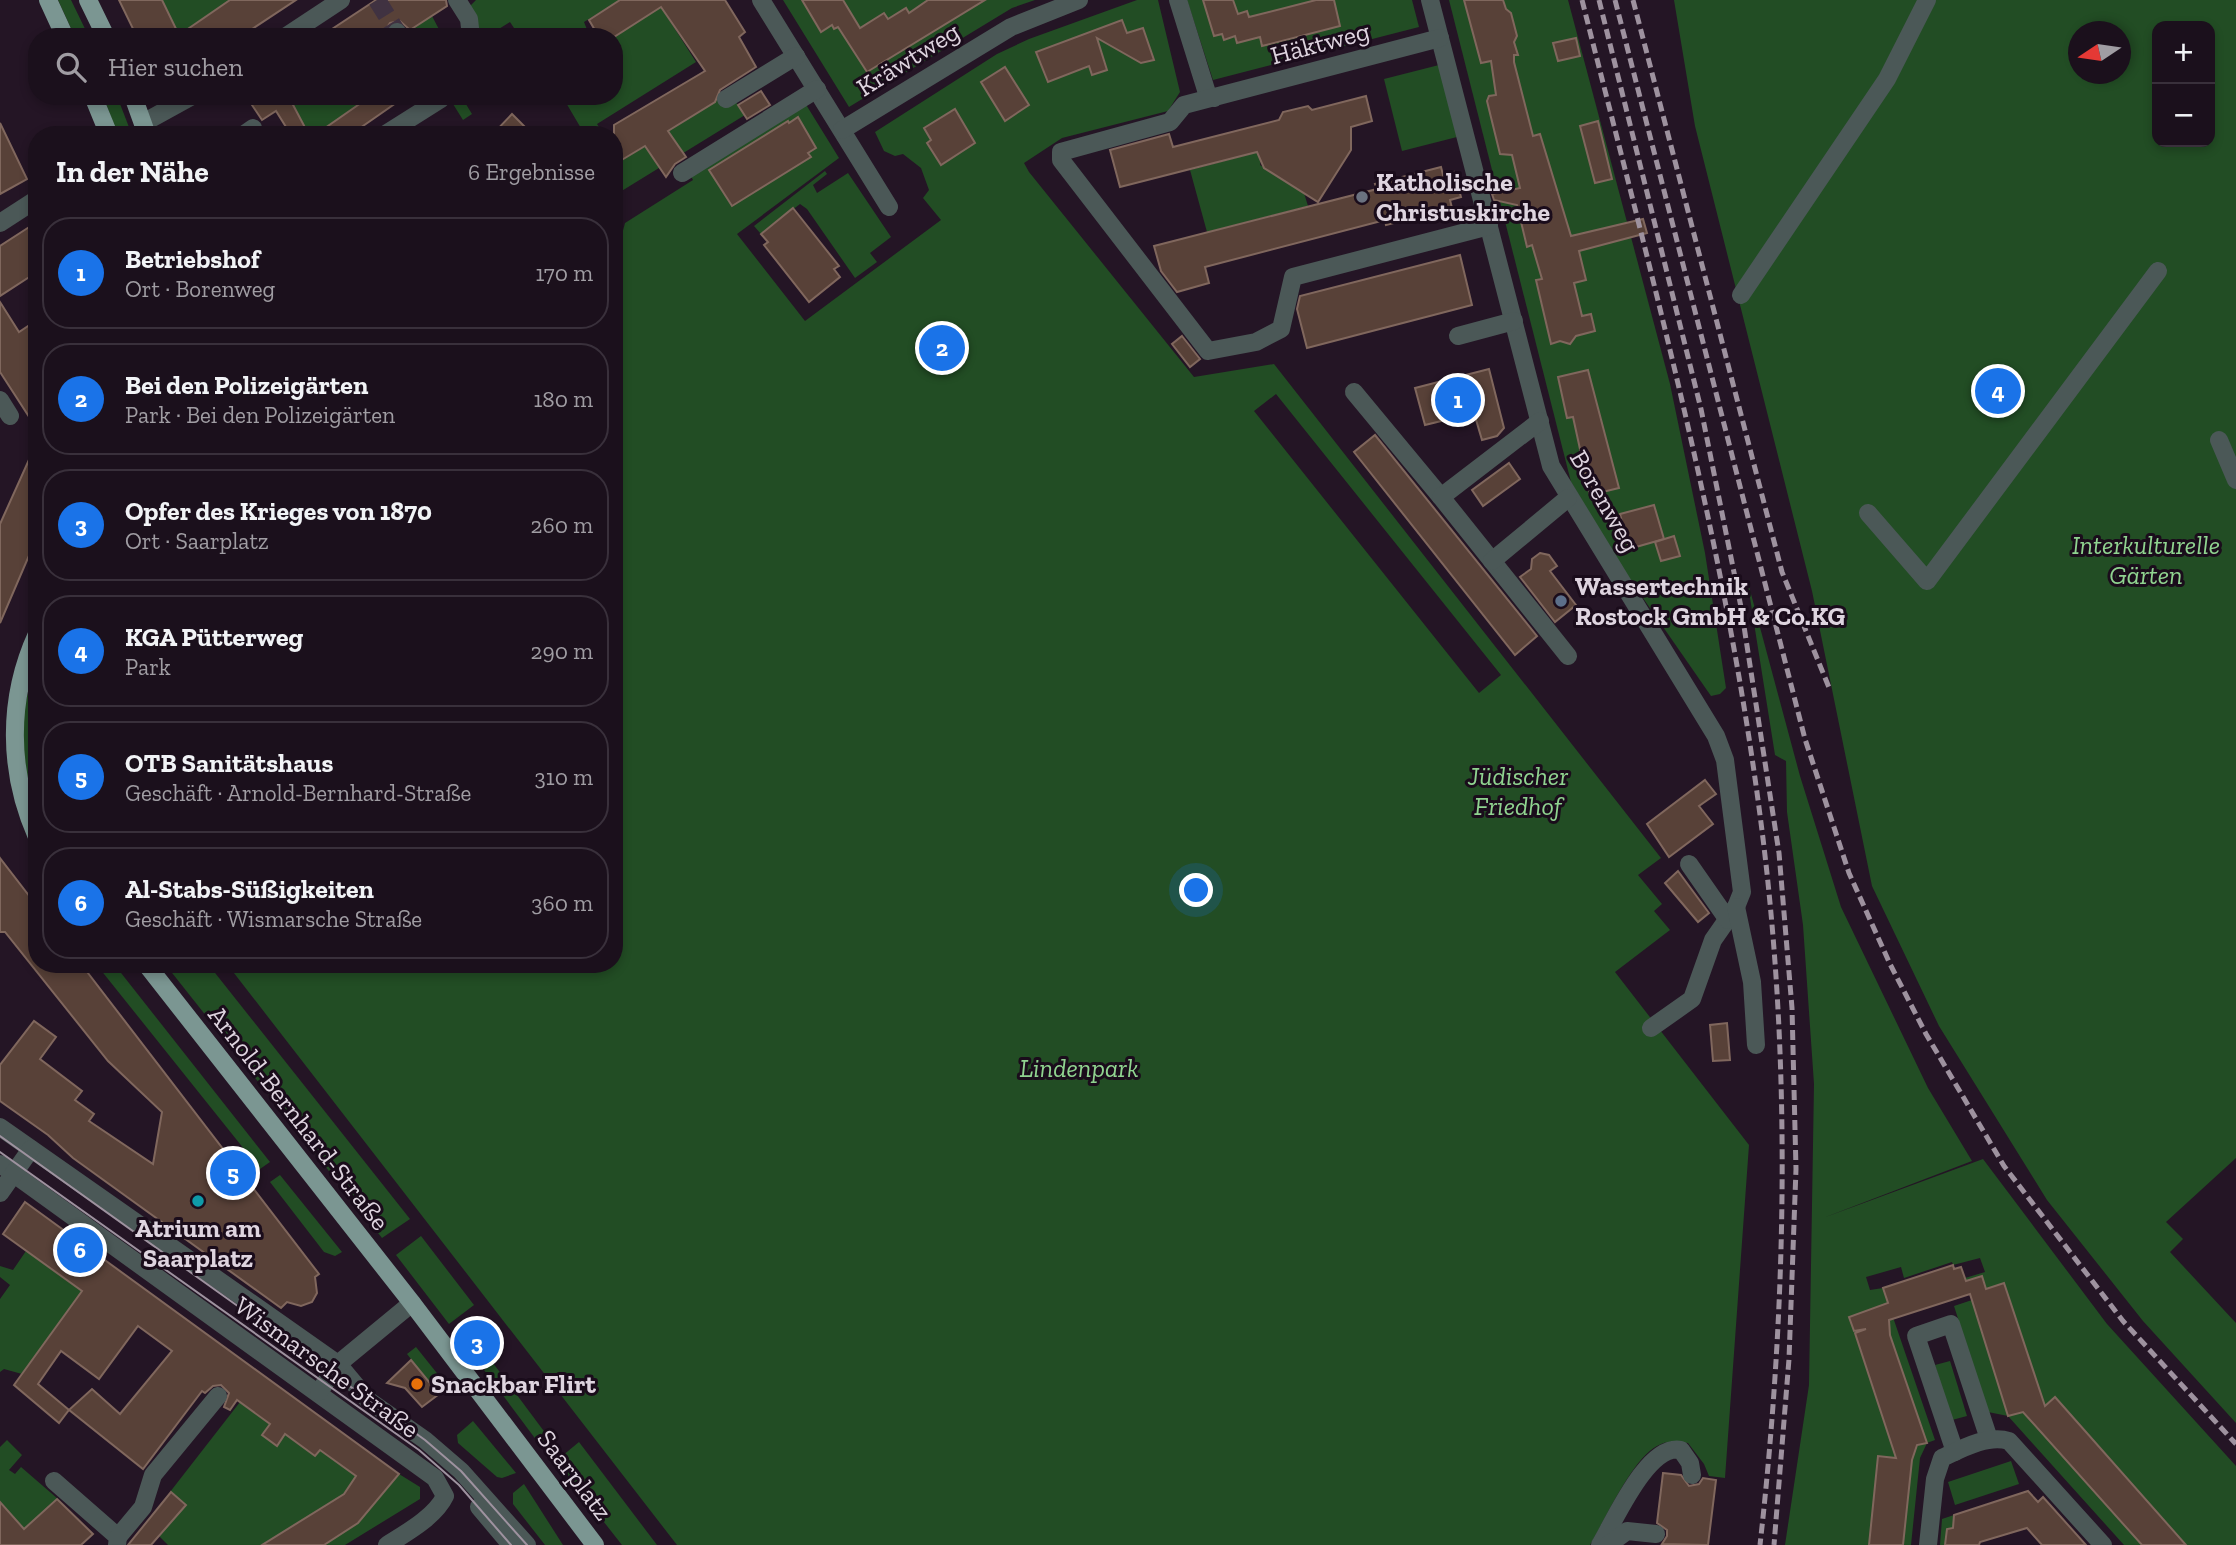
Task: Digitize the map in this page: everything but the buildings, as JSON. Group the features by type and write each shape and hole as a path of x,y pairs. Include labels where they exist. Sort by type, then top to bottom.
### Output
{"main road":[{"path":"47,0 61,28"},
{"path":"88,0 102,28"},
{"path":"97,105 105,126"},
{"path":"136,105 144,126"},
{"path":"28,659 14,740 21,793 28,812"},
{"name":"Arnold-Bernhard-Straße","path":"153,973 412,1303"},
{"name":"Saarplatz","path":"412,1303 594,1545"}],"street":[{"path":"299,28 341,0"},
{"path":"457,0 469,19 470,28"},
{"path":"761,0 889,208"},
{"name":"Kräwtweg","path":"842,130 1011,27 1079,0"},
{"path":"1178,0 1207,93 1214,99"},
{"name":"Borenweg","path":"1430,0 1551,466 1568,498 1716,736 1725,760 1742,892 1732,914 1713,940 1692,999 1651,1028"},
{"path":"1741,295 1887,79 1927,0"},
{"name":"Häktweg","path":"1440,38 1184,105 1170,122 1061,152 1061,160 1208,351 1256,342 1281,330 1293,277 1489,226"},
{"path":"726,99 796,56"},
{"path":"682,173 817,89"},
{"path":"149,126 179,105"},
{"path":"398,126 432,105"},
{"path":"0,223 28,205"},
{"path":"1868,513 1927,581 2158,271"},
{"path":"1458,336 1514,321"},
{"path":"1354,393 1568,656"},
{"path":"0,400 10,416"},
{"path":"1441,497 1540,421"},
{"path":"2219,440 2236,480"},
{"path":"1492,561 1568,498"},
{"path":"1689,864 1732,914 1752,982 1756,1045"},
{"name":"Wismarsche Straße","path":"0,1127 338,1364 412,1303"},
{"path":"0,1193 7,1169 31,1149"},
{"name":"Wismarsche Straße","path":"7,1169 435,1478 445,1496 421,1522 387,1545"},
{"path":"1955,1451 1916,1336 1924,1333 1951,1324 1989,1439"},
{"path":"510,1545 458,1485 419,1450 362,1409 319,1392 338,1364 368,1400 425,1440 461,1471 527,1545"},
{"path":"54,1481 118,1541 143,1507 153,1475 218,1396"},
{"path":"1928,1545 1937,1468 1942,1458 1989,1439 2010,1441 2103,1545"},
{"path":"1600,1545 1647,1466 1658,1455 1671,1448 1681,1450 1690,1463 1692,1475"},
{"path":"1608,1545 1627,1531 1656,1534"}],"green space":[{"path":"58,0 71,0 85,28 71,28"},
{"path":"162,0 238,0 191,28 176,28"},
{"path":"476,0 620,0 584,22 586,28 514,28 510,22 500,28 475,28 469,7"},
{"path":"783,0 1035,0 1012,8 849,107"},
{"name":"Lindenpark","path":"1137,0 1158,0 1180,92 1168,111 1062,138 1024,163 1029,172 1194,377 1274,364 1661,858 1638,875 1662,904 1654,911 1670,930 1615,972 1749,1145 1725,1478 1709,1476 1704,1464 1688,1443 1661,1444 1638,1463 1590,1545 677,1545 234,973 623,973 625,223 693,180 690,174 805,103 839,158 737,234 805,321 941,220 923,198 929,190 921,168 903,154 895,156 884,151 875,132 997,54 1029,39","holes":["1276,394 1501,675 1479,693 1254,411"]},
{"path":"1187,0 1412,0 1419,27 1213,80"},
{"path":"1449,0 1568,0 1670,384 1705,553 1726,688 1720,694 1711,696 1618,562 1571,482"},
{"name":"Interkulturelle Gärten","path":"1674,0 2236,0 2236,1158 2166,1222 2183,1239 2170,1252 2236,1323 2236,1423 2143,1321 2047,1200 1939,1026 1872,886 1812,591 1695,126"},
{"path":"661,7 696,62 597,124 598,126 580,126 567,105 623,105 623,31"},
{"path":"432,16 438,28 414,28"},
{"path":"1439,65 1457,137 1402,151 1384,79"},
{"path":"716,96 723,107 736,102 745,115 623,190 623,160 709,106"},
{"path":"106,105 120,105 129,126 115,126"},
{"path":"293,105 358,105 328,126 304,126"},
{"path":"454,105 466,105 472,114 463,120"},
{"path":"1262,151 1260,165 1304,193 1308,206 1207,232 1190,170"},
{"path":"825,171 827,174 813,185 817,193 848,173 891,237 870,253 877,262 855,278 807,209 800,204 761,234 754,226"},
{"path":"1747,579 1800,776 1841,907 1928,1088 1972,1161 1823,1218 1983,1159 2107,1324 2236,1466 2236,1545 2124,1545 2008,1416 1988,1412 1954,1306 1972,1300 1965,1278 1985,1272 1980,1258 1953,1265 1952,1262 1904,1278 1901,1267 1866,1277 1870,1290 1883,1288 1935,1440 1927,1443 1920,1458 1911,1545 1785,1545 1809,1385 1814,1084 1803,925 1787,812 1786,761 1775,755"},
{"path":"28,693 26,785 22,717"},
{"path":"103,973 121,973 270,1162 260,1169"},
{"path":"172,973 215,973 410,1219 382,1238"},
{"path":"280,1175 342,1252 335,1256 324,1252 270,1182"},
{"path":"421,1236 474,1305 449,1324 396,1255"},
{"path":"26,1251 82,1291 22,1374 4,1369 0,1372 0,1299 10,1285 0,1277 0,1266 13,1270"},
{"path":"416,1347 448,1387 439,1394 407,1354"},
{"path":"1950,1361 1967,1416 1952,1420 1935,1365"},
{"path":"493,1363 552,1442 543,1449 484,1370"},
{"path":"240,1402 270,1424 262,1435 277,1445 285,1434 315,1456 320,1450 356,1476 335,1506 332,1501 262,1545 168,1545 159,1536 186,1505 170,1492"},
{"path":"473,1421 516,1473 497,1477 458,1443 457,1435"},
{"path":"7,1440 22,1455 9,1470 15,1474 21,1467 58,1499 39,1516 71,1513 79,1519 61,1535 0,1545 0,1447"},
{"path":"579,1442 657,1545 622,1545 556,1461"},
{"path":"2011,1461 2019,1484 1955,1505 1948,1482"},
{"path":"399,1474 420,1487 420,1499 345,1545 324,1545 358,1523"},
{"path":"524,1484 563,1545 545,1545 513,1504 513,1493"},
{"path":"1954,1515 1953,1528 1947,1530 1945,1545 1940,1545 1942,1519"}],"tunnel":[{"path":"377,0 394,28"}],"tram line":[{"path":"0,1136 425,1440 461,1471 527,1545"},
{"path":"0,1152 419,1450 459,1485 511,1545"}],"railway":[{"path":"1582,0 1659,303 1706,507 1727,609 1760,815 1777,997 1782,1180 1776,1363 1760,1545"},
{"path":"1599,0 1701,409 1741,607 1779,853 1792,1008 1796,1169 1789,1359 1774,1545"},
{"path":"1615,0 1805,739 1849,873 1890,964 1926,1034 2004,1166 2123,1321 2236,1444"},
{"path":"1633,0 1782,572 1830,690"}],"place":[{"name":"Katholische Christuskirche","path":"1362,197"},
{"name":"Bei den Polizeigärten","path":"942,348"},
{"name":"KGA Pütterweg","path":"1998,391"},
{"name":"Betriebshof","path":"1458,400"},
{"name":"Wassertechnik Rostock GmbH & Co.KG","path":"1561,601"},
{"name":"OTB Sanitätshaus","path":"233,1173"},
{"name":"Atrium am Saarplatz","path":"198,1201"},
{"name":"Al-Stabs-Süßigkeiten","path":"80,1250"},
{"name":"Opfer des Krieges von 1870","path":"477,1343"},
{"name":"Snackbar Flirt","path":"417,1384"}],"park label":[{"name":"Jüdischer Friedhof","path":"1518,791"}]}
